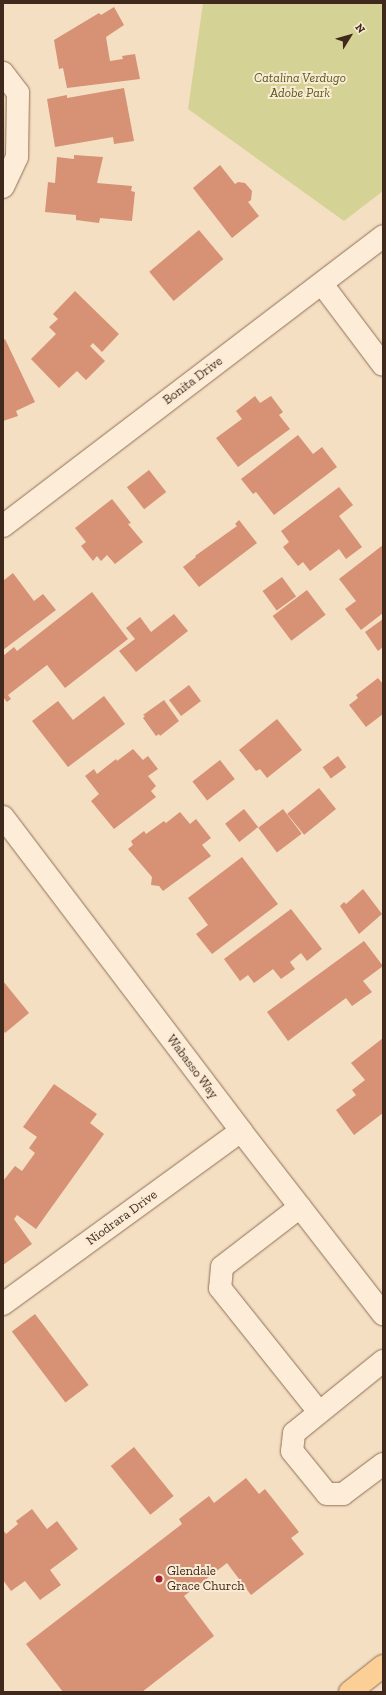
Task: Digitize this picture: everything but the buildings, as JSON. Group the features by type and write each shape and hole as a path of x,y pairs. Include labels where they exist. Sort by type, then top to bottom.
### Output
{"main road":[{"path":"350,1692 383,1666"}],"street":[{"path":"3,73 18,93 17,157 3,187"},
{"name":"Bonita Drive","path":"3,526 383,236"},
{"path":"322,284 383,365"},
{"name":"Wabasso Way","path":"3,817 241,1131 381,1307"},
{"name":"Niodrara Drive","path":"3,1304 241,1131"},
{"path":"300,1207 222,1267 220,1288 319,1412"},
{"path":"383,1361 294,1433 292,1451 326,1494 343,1494 383,1464"}],"green space":[{"name":"Catalina Verdugo Adobe Park","path":"203,3 383,3 383,191 344,221 188,109"}],"place":[{"name":"Glendale Grace Church","path":"159,1579"}]}
